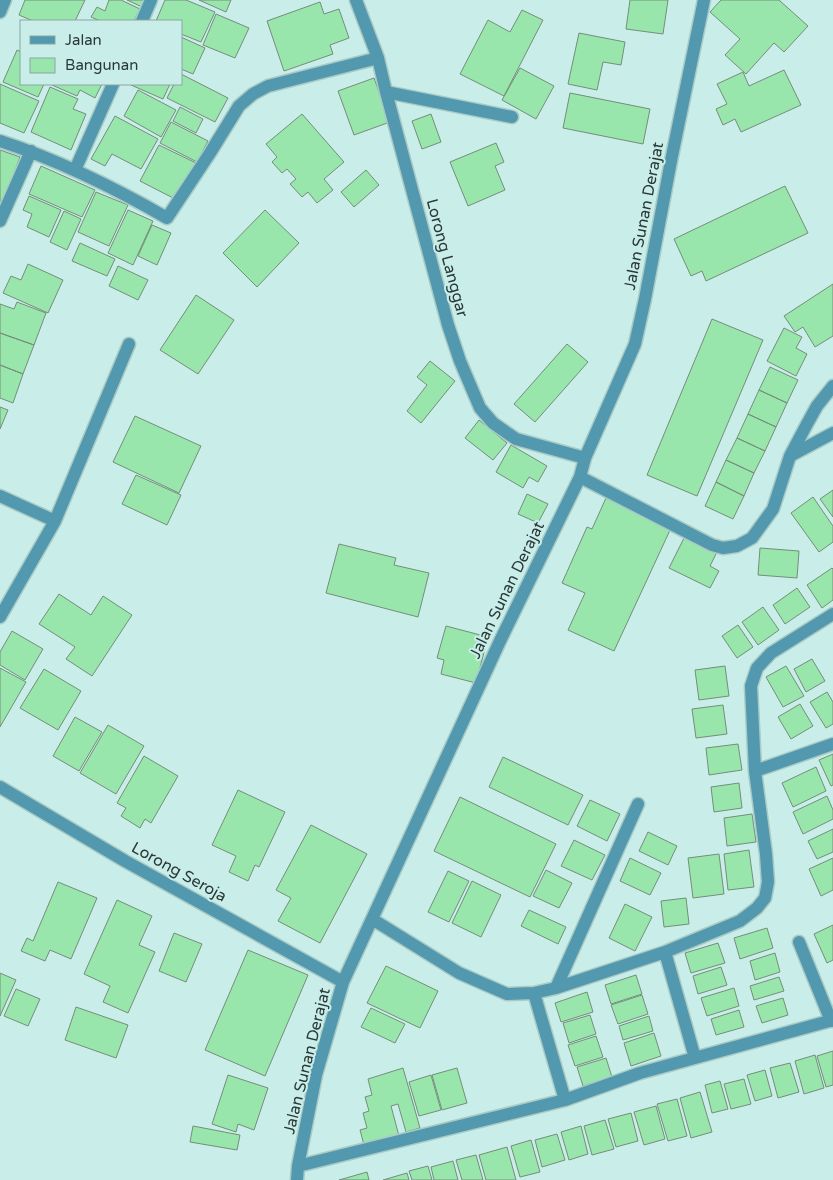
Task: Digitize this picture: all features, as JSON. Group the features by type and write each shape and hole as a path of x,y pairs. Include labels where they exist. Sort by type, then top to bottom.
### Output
{"street":[{"path":"0,12 5,0"},
{"path":"142,20 151,0"},
{"name":"Lorong Langgar","path":"356,0 378,58 448,325 460,361 480,408 493,423 516,439 584,458"},
{"name":"Jalan Sunan Derajat","path":"297,1180 298,1166 316,1075 343,982 500,641 580,477 584,458 635,344 704,0"},
{"path":"0,141 31,151 75,170 167,218 239,106 253,94 268,86 378,58"},
{"path":"75,170 113,85"},
{"path":"386,92 512,117"},
{"path":"0,221 31,151"},
{"path":"0,616 55,521 128,344"},
{"path":"580,477 712,545 722,548 737,546 752,538 773,509 790,456 817,406 833,386"},
{"path":"790,456 833,433"},
{"path":"0,496 55,521"},
{"path":"372,919 459,974 506,994 534,993 556,988 665,952 740,921 757,908 765,898 768,882 755,771 750,686 757,668 770,653 833,614"},
{"path":"755,771 833,744"},
{"name":"Lorong Seroja","path":"0,787 125,861 343,982"},
{"path":"556,988 638,804"},
{"path":"298,1166 565,1100 640,1073 832,1021 799,942"},
{"path":"665,952 695,1058"},
{"path":"534,993 565,1100"}],"building":[{"path":"25,0 85,0 75,20 31,20 19,15"},
{"path":"109,0 121,0 140,9 134,20 98,20 91,17 97,7 105,11"},
{"path":"127,0 145,0 142,7"},
{"path":"165,0 186,0 215,12 201,42 182,34 182,20 156,20"},
{"path":"199,0 231,0 226,12"},
{"path":"630,0 668,0 663,34 626,29"},
{"path":"721,0 779,0 808,26 784,52 774,43 746,74 725,55 740,39 710,12"},
{"path":"320,2 324,14 339,9 349,38 330,45 333,54 284,71 267,21"},
{"path":"522,10 543,20 504,96 460,74 488,20 510,32"},
{"path":"216,14 249,28 235,58 203,45"},
{"path":"579,33 625,42 621,65 603,62 597,90 568,84"},
{"path":"182,37 205,48 193,74 182,69"},
{"path":"17,50 20,52 20,85 44,85 38,97 3,82"},
{"path":"520,68 554,86 536,119 502,100"},
{"path":"784,70 801,105 741,132 735,119 723,125 716,109 727,104 717,84 743,72 749,86"},
{"path":"182,75 228,98 215,122 167,98 174,85 182,85"},
{"path":"374,78 390,122 354,135 338,91"},
{"path":"0,84 39,101 24,133 0,123"},
{"path":"52,85 102,85 95,98 80,90 77,96"},
{"path":"131,85 170,85 163,99"},
{"path":"50,87 78,99 73,109 86,114 71,150 31,132"},
{"path":"138,90 176,110 161,137 124,116"},
{"path":"570,93 650,109 643,144 563,128"},
{"path":"180,107 203,119 196,133 173,121"},
{"path":"302,114 344,162 324,179 333,190 317,203 308,192 302,197 290,184 296,179 287,169 282,173 272,162 277,157 266,144"},
{"path":"431,114 441,142 422,149 412,121"},
{"path":"115,116 158,139 141,169 112,154 105,166 91,159"},
{"path":"171,122 208,141 197,162 160,143"},
{"path":"496,143 504,162 495,166 505,190 468,206 450,162"},
{"path":"159,145 196,163 177,200 140,181"},
{"path":"0,150 20,157 0,212"},
{"path":"41,166 95,190 82,217 29,194"},
{"path":"366,170 379,185 354,207 341,192"},
{"path":"785,186 808,233 706,281 702,271 691,276 674,239"},
{"path":"96,192 128,205 109,246 78,232"},
{"path":"29,196 61,210 49,237 27,227 32,214 23,210"},
{"path":"128,210 153,221 133,265 108,253"},
{"path":"265,210 299,243 257,287 223,253"},
{"path":"64,211 81,219 67,250 50,242"},
{"path":"152,225 171,233 157,265 138,256"},
{"path":"80,243 115,259 107,276 72,261"},
{"path":"28,264 63,280 48,313 3,293 11,276 21,280"},
{"path":"118,266 148,280 138,300 109,286"},
{"path":"833,284 833,336 815,347 803,327 795,332 784,316"},
{"path":"196,295 234,320 198,374 160,350"},
{"path":"17,302 46,313 34,345 0,333 0,304 14,309"},
{"path":"712,319 763,340 697,496 647,475"},
{"path":"784,328 802,337 796,348 807,354 796,376 767,361"},
{"path":"0,333 34,345 23,374 0,365"},
{"path":"567,344 588,362 535,422 514,404"},
{"path":"430,361 455,381 421,423 407,411 427,385 417,377"},
{"path":"0,365 23,374 13,403 0,398"},
{"path":"770,367 798,380 787,403 759,390"},
{"path":"759,390 787,403 776,427 748,414"},
{"path":"0,407 8,410 0,429"},
{"path":"748,414 776,427 765,451 737,438"},
{"path":"135,416 201,446 179,493 113,462"},
{"path":"479,420 507,443 493,460 465,438"},
{"path":"737,438 765,451 754,473 726,460"},
{"path":"511,445 547,466 538,482 529,477 523,488 496,472"},
{"path":"726,460 754,473 744,496 716,482"},
{"path":"136,475 181,495 167,525 122,504"},
{"path":"716,482 744,496 733,519 705,506"},
{"path":"833,490 833,517 820,499"},
{"path":"527,494 548,504 538,523 518,514"},
{"path":"813,497 833,526 833,542 819,552 791,513"},
{"path":"606,498 671,528 614,651 568,630 585,593 562,583 587,527 592,529"},
{"path":"685,536 717,552 710,566 719,571 710,588 669,568"},
{"path":"339,544 396,558 394,565 429,573 418,617 326,593"},
{"path":"760,548 799,551 797,578 758,575"},
{"path":"832,568 833,600 822,608 807,585"},
{"path":"797,588 810,607 785,624 773,605"},
{"path":"59,594 91,615 103,596 132,615 92,676 66,659 75,647 39,624"},
{"path":"763,607 779,630 758,645 742,622"},
{"path":"738,625 753,647 737,658 722,636"},
{"path":"446,626 488,637 476,683 441,674 444,660 437,658"},
{"path":"12,631 43,649 25,680 0,665 0,652"},
{"path":"812,659 825,681 806,692 794,669"},
{"path":"725,666 729,696 699,700 695,670"},
{"path":"786,666 804,696 783,707 766,677"},
{"path":"0,668 26,682 0,727"},
{"path":"44,669 81,691 58,730 20,708"},
{"path":"827,692 833,702 833,724 826,728 810,702"},
{"path":"800,704 813,726 791,739 778,717"},
{"path":"723,705 727,734 696,738 692,709"},
{"path":"75,717 102,732 79,771 53,756"},
{"path":"108,725 144,746 116,794 80,773"},
{"path":"738,744 742,770 709,775 706,748"},
{"path":"833,754 833,785 831,786 819,760"},
{"path":"144,756 178,776 151,823 145,819 140,828 121,816 126,808 117,803"},
{"path":"503,757 583,795 568,825 489,787"},
{"path":"816,767 826,791 793,807 782,783"},
{"path":"739,783 742,808 714,812 711,787"},
{"path":"238,790 285,812 259,867 255,865 248,881 229,872 236,856 212,845"},
{"path":"827,796 833,810 833,819 803,834 793,812"},
{"path":"460,797 556,844 530,897 434,851"},
{"path":"590,800 620,814 607,841 577,826"},
{"path":"752,814 756,842 727,846 724,818"},
{"path":"311,825 367,854 320,943 278,921 291,898 276,890"},
{"path":"833,829 833,852 817,859 808,841"},
{"path":"648,832 677,846 668,865 639,851"},
{"path":"574,840 605,855 592,880 561,866"},
{"path":"749,850 754,887 728,890 724,854"},
{"path":"719,854 724,894 693,898 688,858"},
{"path":"630,858 661,873 650,895 620,881"},
{"path":"833,858 833,890 821,896 809,869"},
{"path":"546,870 572,883 559,908 533,896"},
{"path":"448,871 469,881 449,922 428,912"},
{"path":"472,881 501,895 481,937 452,923"},
{"path":"58,882 97,898 71,959 50,950 45,961 21,951 27,938 33,941"},
{"path":"686,898 689,924 664,927 661,901"},
{"path":"117,900 152,916 139,945 155,952 128,1013 103,1002 110,986 84,974"},
{"path":"625,904 652,917 635,951 609,938"},
{"path":"529,910 566,927 558,944 521,926"},
{"path":"833,925 833,960 827,963 814,934"},
{"path":"767,928 773,948 740,959 734,938"},
{"path":"174,933 202,944 186,982 159,971"},
{"path":"718,943 725,963 691,973 685,953"},
{"path":"248,950 308,975 265,1076 205,1050"},
{"path":"775,953 780,972 755,980 750,961"},
{"path":"386,966 438,991 420,1028 367,1003"},
{"path":"721,967 727,985 698,994 693,976"},
{"path":"0,973 16,980 0,1016"},
{"path":"636,975 642,994 611,1004 605,985"},
{"path":"779,977 784,991 754,1000 750,986"},
{"path":"734,988 739,1006 707,1016 701,998"},
{"path":"16,989 40,999 28,1026 4,1016"},
{"path":"587,992 593,1012 561,1022 555,1003"},
{"path":"642,995 648,1014 618,1024 611,1005"},
{"path":"783,998 788,1015 762,1023 756,1006"},
{"path":"76,1007 128,1025 116,1058 65,1040"},
{"path":"371,1008 405,1024 395,1043 361,1027"},
{"path":"739,1010 744,1027 716,1035 711,1019"},
{"path":"590,1015 596,1034 569,1043 563,1023"},
{"path":"649,1016 653,1031 623,1040 619,1026"},
{"path":"654,1033 661,1056 631,1066 624,1043"},
{"path":"596,1036 603,1057 575,1066 568,1045"},
{"path":"833,1051 833,1085 826,1087 817,1056"},
{"path":"815,1055 824,1088 804,1094 795,1061"},
{"path":"606,1058 612,1077 583,1086 577,1067"},
{"path":"790,1063 799,1092 778,1098 770,1068"},
{"path":"403,1068 420,1128 406,1132 398,1104 391,1106 399,1136 364,1145 360,1130 367,1128 363,1113 369,1111 365,1097 372,1095 368,1079"},
{"path":"457,1068 467,1103 442,1110 432,1075"},
{"path":"765,1070 772,1096 755,1101 747,1075"},
{"path":"228,1075 268,1088 254,1130 238,1124 236,1132 212,1124"},
{"path":"431,1075 441,1110 419,1116 409,1082"},
{"path":"744,1079 751,1104 731,1109 724,1084"},
{"path":"720,1081 728,1109 712,1113 705,1085"},
{"path":"700,1092 712,1132 691,1138 680,1098"},
{"path":"677,1099 687,1136 668,1141 657,1104"},
{"path":"656,1106 665,1139 644,1145 634,1112"},
{"path":"631,1113 638,1141 616,1147 608,1119"},
{"path":"605,1120 614,1149 592,1155 584,1126"},
{"path":"193,1126 240,1135 237,1150 190,1142"},
{"path":"581,1126 588,1154 569,1160 561,1132"},
{"path":"557,1134 565,1160 542,1167 535,1140"},
{"path":"531,1140 540,1172 520,1177 511,1146"},
{"path":"507,1147 516,1180 486,1180 479,1155"},
{"path":"476,1155 483,1180 462,1180 456,1160"},
{"path":"453,1161 458,1180 434,1180 431,1167"},
{"path":"428,1166 432,1180 412,1180 409,1171"},
{"path":"367,1172 369,1180 339,1180"},
{"path":"407,1173 409,1180 383,1180"}]}
